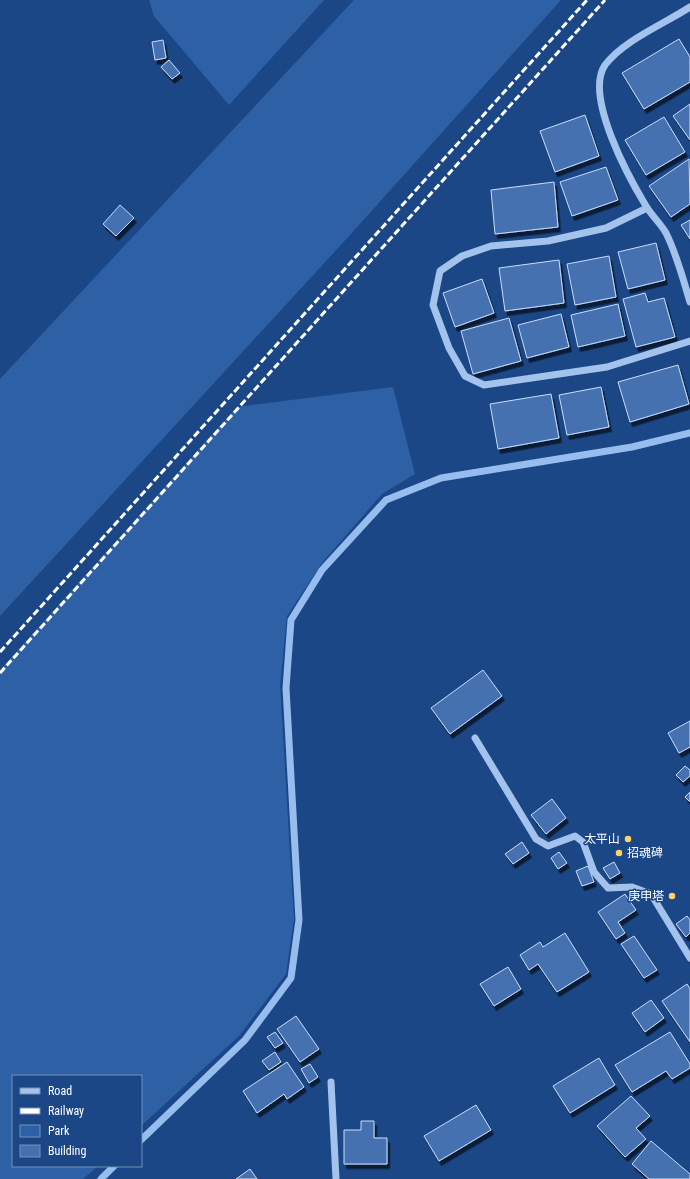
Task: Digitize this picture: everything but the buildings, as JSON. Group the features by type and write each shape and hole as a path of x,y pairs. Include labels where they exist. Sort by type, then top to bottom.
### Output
{"street":[{"path":"689,10 622,48 605,66 599,88 603,114 628,176 647,208 665,232 678,264 690,302"},
{"path":"647,208 606,228 548,241 491,246 462,256 440,271 434,305 449,348 465,376 484,385 607,367 690,341"},
{"path":"475,738 536,839 548,846 575,836 583,842 594,872 608,888 632,887 651,894 690,958"},
{"path":"331,1082 336,1179"}],"green space":[{"path":"149,0 324,0 229,105 154,16"},
{"path":"354,0 561,0 350,235 0,616 0,379"},
{"path":"393,387 415,474 382,494 322,563 287,616 280,685 294,919 286,974 239,1036 142,1125 142,1075 12,1075 12,1167 97,1167 83,1179 0,1179 0,670 237,407"}],"waterway":[{"path":"142,1139 245,1040 291,978 299,920 286,688 291,620 322,570 386,500 441,478 632,447 690,433"},
{"path":"101,1179 113,1167"}],"railway":[{"path":"0,652 587,0"},
{"path":"0,673 605,0"}],"place":[{"name":"太平山","path":"628,839"},
{"name":"招魂碑","path":"619,853"},
{"name":"庚申塔","path":"672,896"}]}
